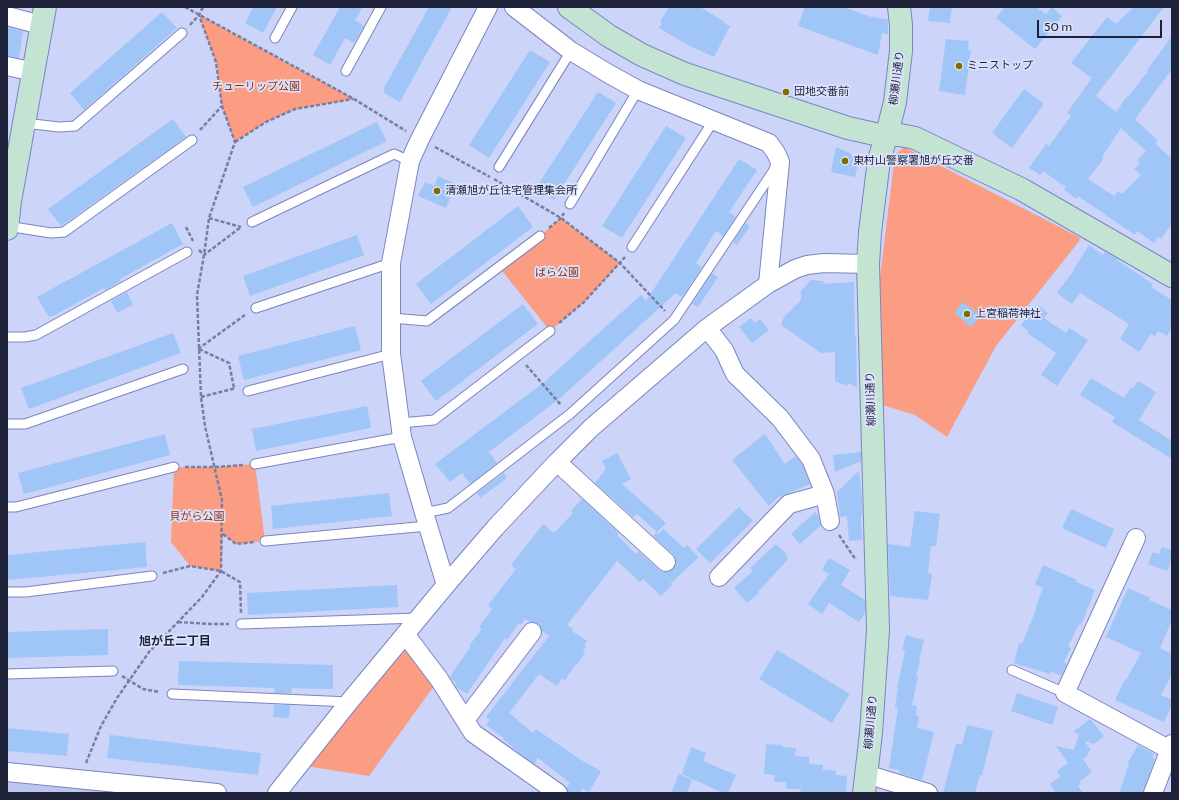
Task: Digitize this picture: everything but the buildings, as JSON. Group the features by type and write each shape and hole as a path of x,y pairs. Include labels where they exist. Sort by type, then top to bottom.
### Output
{"street":[{"path":"446,585 401,430 391,354 391,263 410,161 488,7"},
{"path":"514,7 571,51 638,90 769,143 776,152 780,162 768,284"},
{"path":"569,7 609,36 642,55 685,74 848,128 875,134 900,135 915,138 1008,182 1172,276"},
{"name":"柳瀬川通り","path":"865,783 871,733 878,630 878,580 868,264 870,232 879,160 895,102 901,51 899,7"},
{"path":"7,16 43,16 34,72 8,201 7,229"},
{"path":"7,66 34,72"},
{"path":"277,793 349,702 495,528 591,428 707,328 768,284 795,269 807,265 824,263 868,264"},
{"path":"707,328 724,350 735,374 780,418 811,460 824,494 830,521"},
{"path":"558,462 666,562"},
{"path":"719,577 789,504 824,494"},
{"path":"1136,538 1065,694 1171,747 1153,793"},
{"path":"465,720 532,632"},
{"path":"405,634 439,679 473,734 558,793"},
{"path":"7,772 217,793"},
{"path":"865,783 928,793"}],"lane":[{"path":"274,38 292,7"},
{"path":"346,71 381,7"},
{"path":"24,123 59,127 75,126 182,33"},
{"path":"499,167 571,51"},
{"path":"570,204 638,90"},
{"path":"632,247 714,120"},
{"path":"7,226 51,233 64,232 192,140"},
{"path":"252,222 394,154 410,161"},
{"path":"265,541 426,520 448,508 570,414 674,320 780,162"},
{"path":"391,318 427,320 540,236"},
{"path":"7,338 36,335 187,252"},
{"path":"256,308 391,263"},
{"path":"255,464 401,430 434,420 550,331"},
{"path":"248,391 391,354"},
{"path":"7,424 25,424 183,369"},
{"path":"7,507 16,507 174,467"},
{"path":"7,592 26,592 152,576"},
{"path":"241,624 420,618"},
{"path":"1012,670 1065,694"},
{"path":"7,674 113,671"},
{"path":"172,694 349,702"}],"path":[{"path":"185,7 354,99 420,139 561,218 620,263 674,320"},
{"path":"203,7 199,15 216,62 222,106 235,142 266,122 295,109 354,99"},
{"path":"192,140 222,106"},
{"path":"209,218 242,227"},
{"path":"204,255 242,227 252,222"},
{"path":"550,331 584,302 620,263"},
{"path":"234,388 229,363 198,349 256,308"},
{"path":"518,356 570,414"},
{"path":"201,397 234,388 248,391"},
{"path":"174,467 216,467 255,464"},
{"path":"830,521 865,573 878,580"},
{"path":"222,534 236,544 265,541"},
{"path":"152,576 190,566 221,571 240,582 241,624 177,622"},
{"path":"113,671 143,689 172,694"}],"shaded area":[{"path":"7,772 217,793 7,793"}],"green space":[{"name":"チューリップ公園","path":"199,15 354,99 295,109 266,122 235,142 222,106 216,62"},
{"path":"904,147 1079,237 1080,240 996,346 947,437 915,415 882,405 879,332 880,277 895,155"},
{"name":"ばら公園","path":"561,218 620,263 584,302 550,331 499,267"},
{"name":"貝がら公園","path":"255,464 265,541 236,544 223,534 221,571 190,566 171,542 174,467 216,467"},
{"path":"405,634 439,679 369,776 299,765"}],"place":[{"name":"ミニストップ","path":"959,66"},
{"name":"団地交番前","path":"786,92"},
{"name":"東村山警察署旭が丘交番","path":"845,161"},
{"name":"清瀬旭が丘住宅管理集会所","path":"437,191"},
{"name":"上宮稲荷神社","path":"967,314"}],"district":[{"name":"旭が丘二丁目","path":"175,641"}]}
